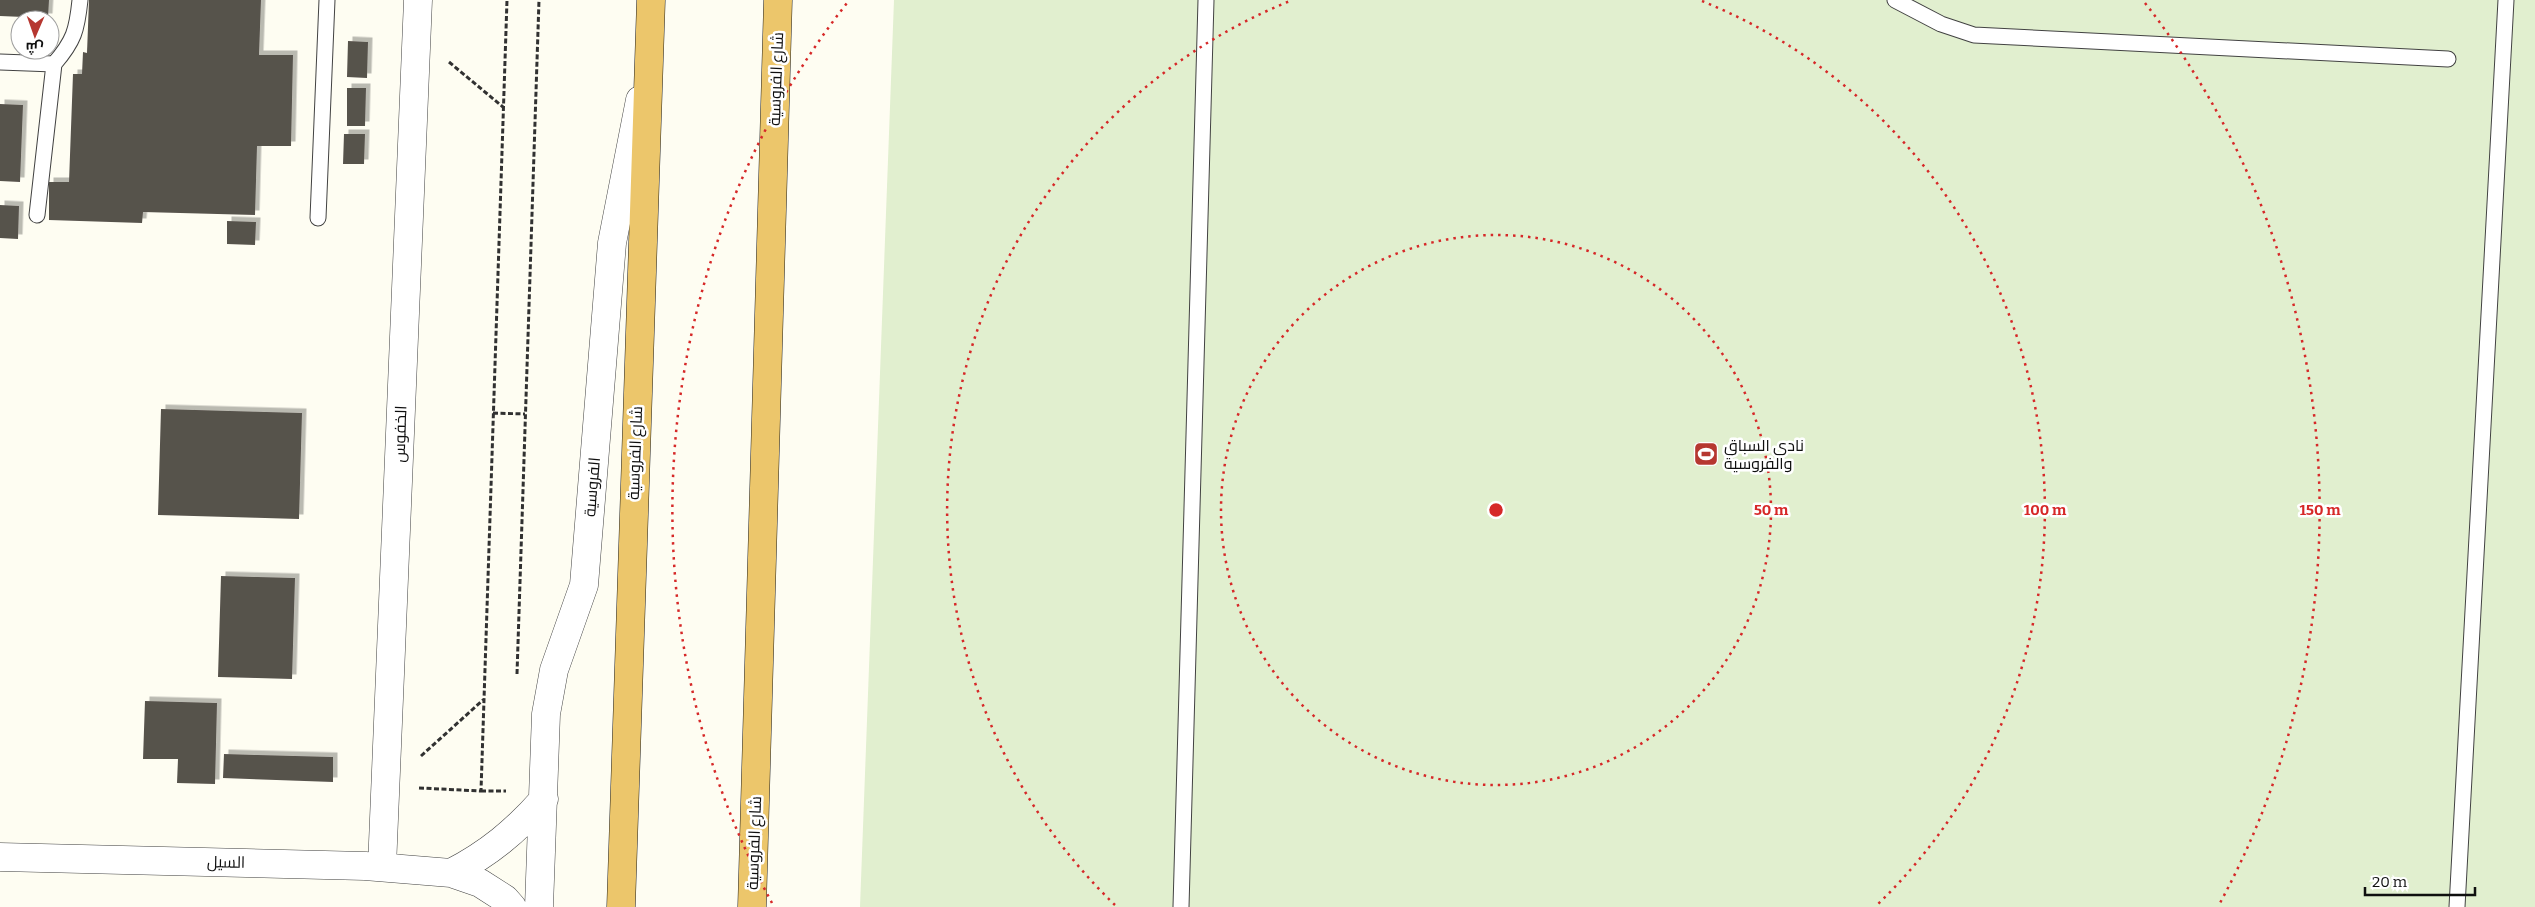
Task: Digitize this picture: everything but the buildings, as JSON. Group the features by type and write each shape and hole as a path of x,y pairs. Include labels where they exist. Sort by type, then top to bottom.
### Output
{"highway":[{"name":"شارع الفروسية","path":"621,907 647,64 651,0"},
{"name":"شارع الفروسية","path":"752,907 778,0"}],"street":[{"name":"الخفوس","path":"382,867 418,0"},
{"name":"الفروسية","path":"539,907 546,714 554,670 584,585 612,243 647,64"},
{"path":"451,874 478,859 512,832 544,799"},
{"name":"السيل","path":"0,857 382,867 451,874 480,883 505,899 512,907"}],"lane":[{"path":"37,215 54,64 70,46 78,23 80,0"},
{"path":"318,218 328,0"},
{"path":"1181,907 1206,0"},
{"path":"1895,0 1941,24 1974,35 2448,59"},
{"path":"2457,907 2506,0"},
{"path":"0,62 54,64"}],"path":[{"path":"481,791 507,0"},
{"path":"517,682 539,0"},
{"path":"416,35 504,108"},
{"path":"493,413 525,414"},
{"path":"386,786 484,700"},
{"path":"386,786 514,792 512,832"}],"green space":[{"name":"نادي السباق والفروسية","path":"894,0 2535,0 2535,907 860,907"}],"place":[{"name":"نادي السباق والفروسية","path":"1706,454"}]}
